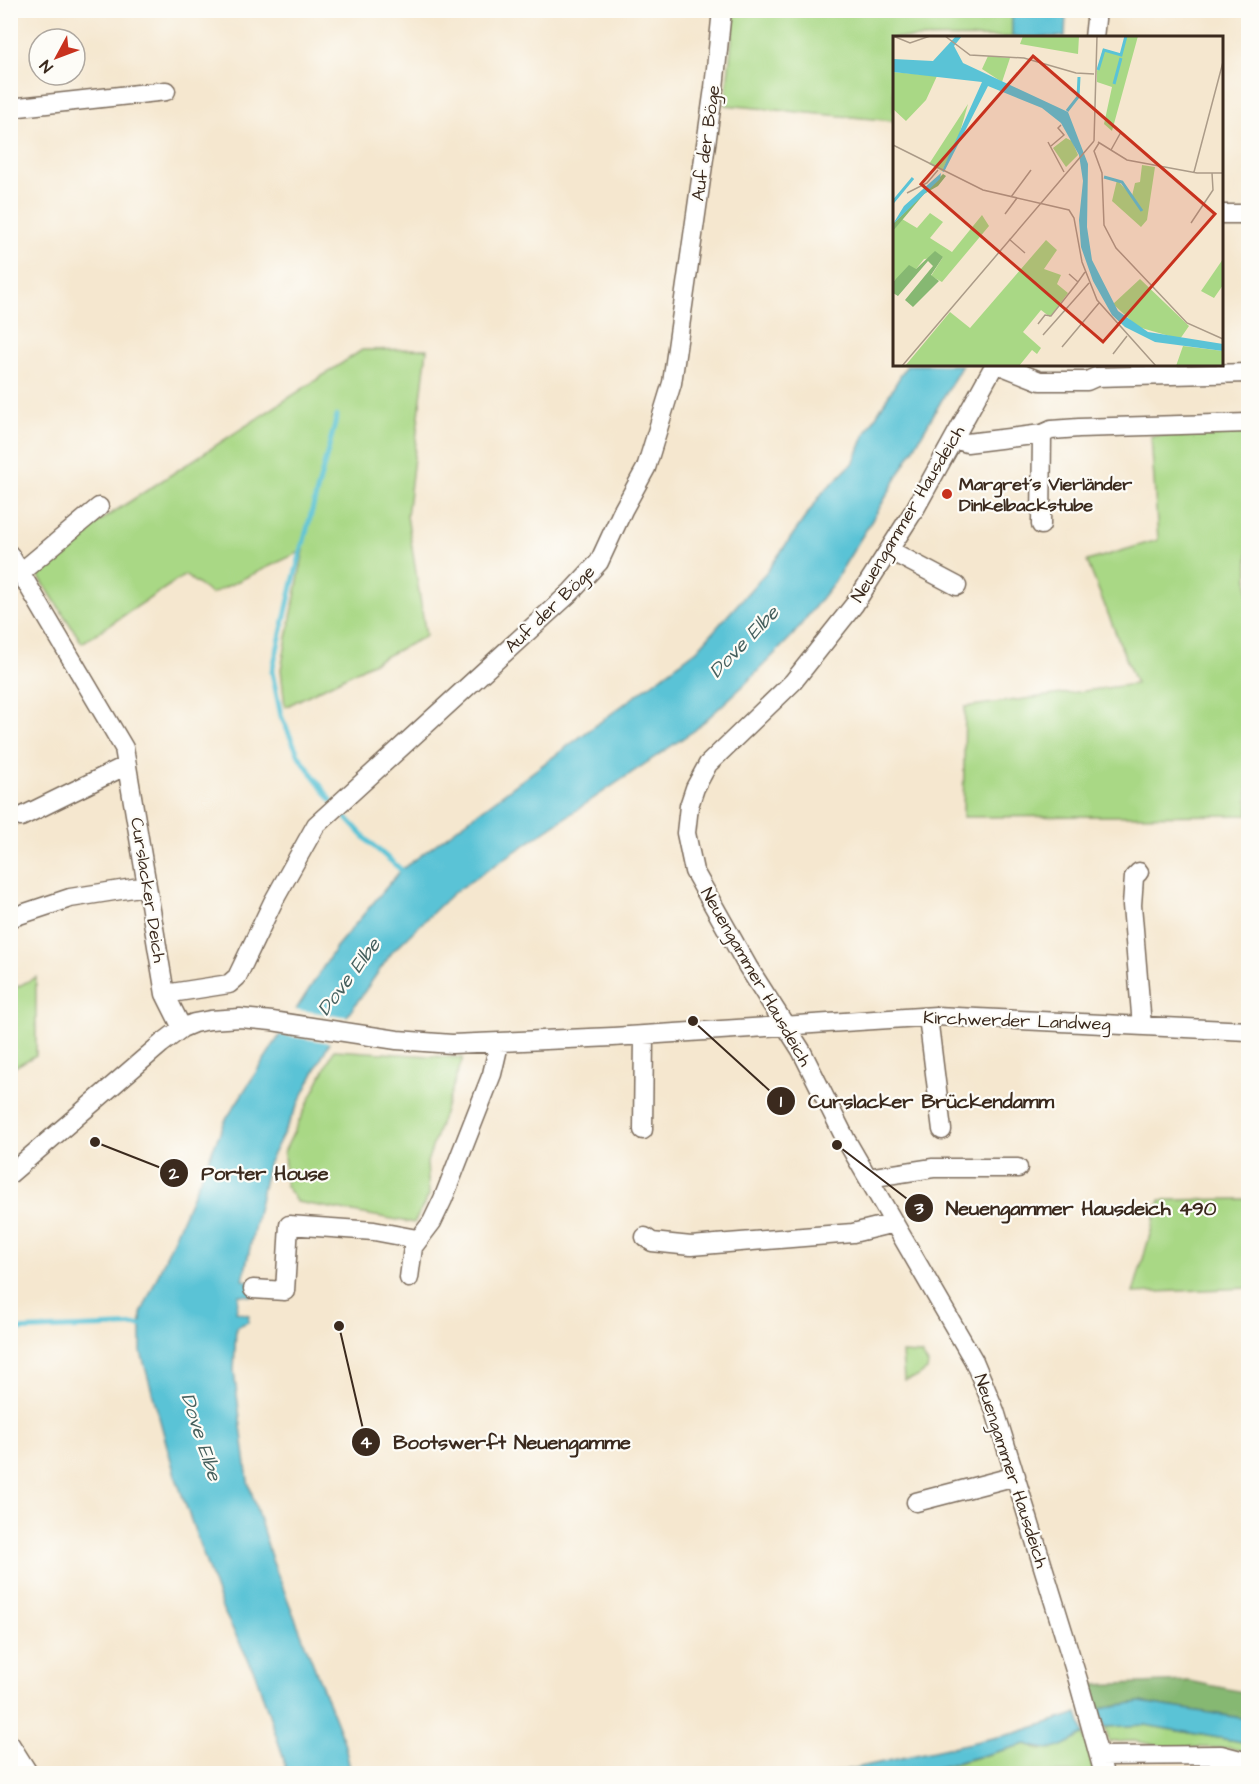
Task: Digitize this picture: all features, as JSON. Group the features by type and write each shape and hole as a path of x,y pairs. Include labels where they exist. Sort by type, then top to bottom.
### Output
{"street":[{"name":"Auf der Böge","path":"165,994 229,984 237,977 273,902 316,825 571,592 599,562 646,468 672,383 714,88 722,10"},
{"path":"1094,36 1097,10"},
{"path":"10,108 166,91"},
{"path":"1223,214 1248,214"},
{"name":"Neuengammer Hausdeich","path":"995,366 955,439 889,550 835,631 800,672 708,764 695,788 689,806 686,834 694,871 748,967 801,1050 846,1140 974,1361 995,1411 1016,1476 1102,1765"},
{"path":"1001,366 1040,381 1087,381 1096,377 1118,376 1248,373"},
{"path":"955,439 967,443 1079,428 1248,423"},
{"path":"1041,525 1042,434"},
{"path":"21,572 99,507"},
{"path":"889,550 957,586"},
{"name":"Curslacker Deich","path":"10,555 124,748 165,994 182,1028"},
{"path":"21,818 127,765"},
{"path":"1139,872 1134,877 1132,905 1142,1026"},
{"path":"10,918 69,898 146,886"},
{"path":"928,1017 942,1130"},
{"name":"Kirchwerder Landweg","path":"182,1028 210,1020 240,1018 397,1040 452,1044 499,1044 928,1017 1248,1031"},
{"path":"10,1174 182,1028"},
{"path":"643,1130 644,1035"},
{"path":"409,1278 413,1247 432,1222 443,1199 492,1074 499,1044"},
{"path":"868,1178 933,1168 1018,1168"},
{"path":"645,1237 652,1242 691,1246 852,1233 894,1223"},
{"path":"253,1289 285,1292 289,1225 374,1232 417,1239"},
{"path":"916,1502 1016,1476"},
{"path":"10,1744 29,1773"},
{"path":"1102,1765 1221,1755 1248,1762"}],"green space":[{"path":"735,11 1012,11 1012,36 893,36 893,121 725,105"},
{"path":"427,349 407,516 426,636 285,707 281,669 304,550 211,594 185,575 82,643 30,563 100,521 362,350"},
{"path":"1248,429 1248,815 963,817 965,707 1136,684 1087,561 1158,540 1151,436"},
{"path":"36,977 36,1055 11,1069 11,990"},
{"path":"334,1050 463,1058 427,1162 429,1195 414,1223 297,1202 286,1187 284,1152"},
{"path":"1248,1199 1248,1288 1133,1293 1160,1200"},
{"path":"902,1353 921,1354 928,1364 927,1370 917,1377 904,1380"},
{"path":"1189,1681 1248,1693 1248,1719 1140,1702 1099,1708 1092,1685"},
{"path":"1145,1725 1248,1743 1248,1752 1230,1748 1167,1747 1134,1741 1109,1742 1105,1727"},
{"path":"1084,1734 1094,1773 917,1774 1026,1744 1041,1750"}],"water":[{"path":"1012,11 1066,11 1065,36 1012,36"},
{"name":"Dove Elbe","path":"906,366 961,366 834,582 793,635 743,686 695,730 452,894 393,951 331,1039 268,1164 243,1280 254,1282 252,1296 239,1295 236,1312 249,1315 248,1322 236,1327 234,1371 248,1481 272,1560 344,1742 351,1773 286,1773 283,1756 255,1673 222,1608 175,1475 141,1352 141,1314 225,1121 336,947 401,870 697,650 768,570 823,492 854,462 864,436"},
{"path":"1140,1702 1248,1719 1248,1743 1145,1725 1105,1727 1099,1708"},
{"path":"1078,1713 1084,1734 1056,1748 1043,1749 1026,1744 917,1773 828,1774 1016,1733"}],"pier":[{"path":"292,1009 350,1017 332,1043 275,1034"}],"waterway":[{"path":"331,800 299,756 281,716 272,672 337,416"},
{"path":"342,813 369,842 406,874"},
{"path":"10,1330 147,1325"}],"place":[{"name":"Margret´s Vierländer Dinkelbackstube","path":"947,494"},
{"name":"Curslacker Brückendamm","path":"693,1021"},
{"name":"Porter House","path":"95,1142"},
{"name":"Neuengammer Hausdeich 490","path":"837,1145"},
{"name":"Bootswerft Neuengamme","path":"339,1326"}]}
